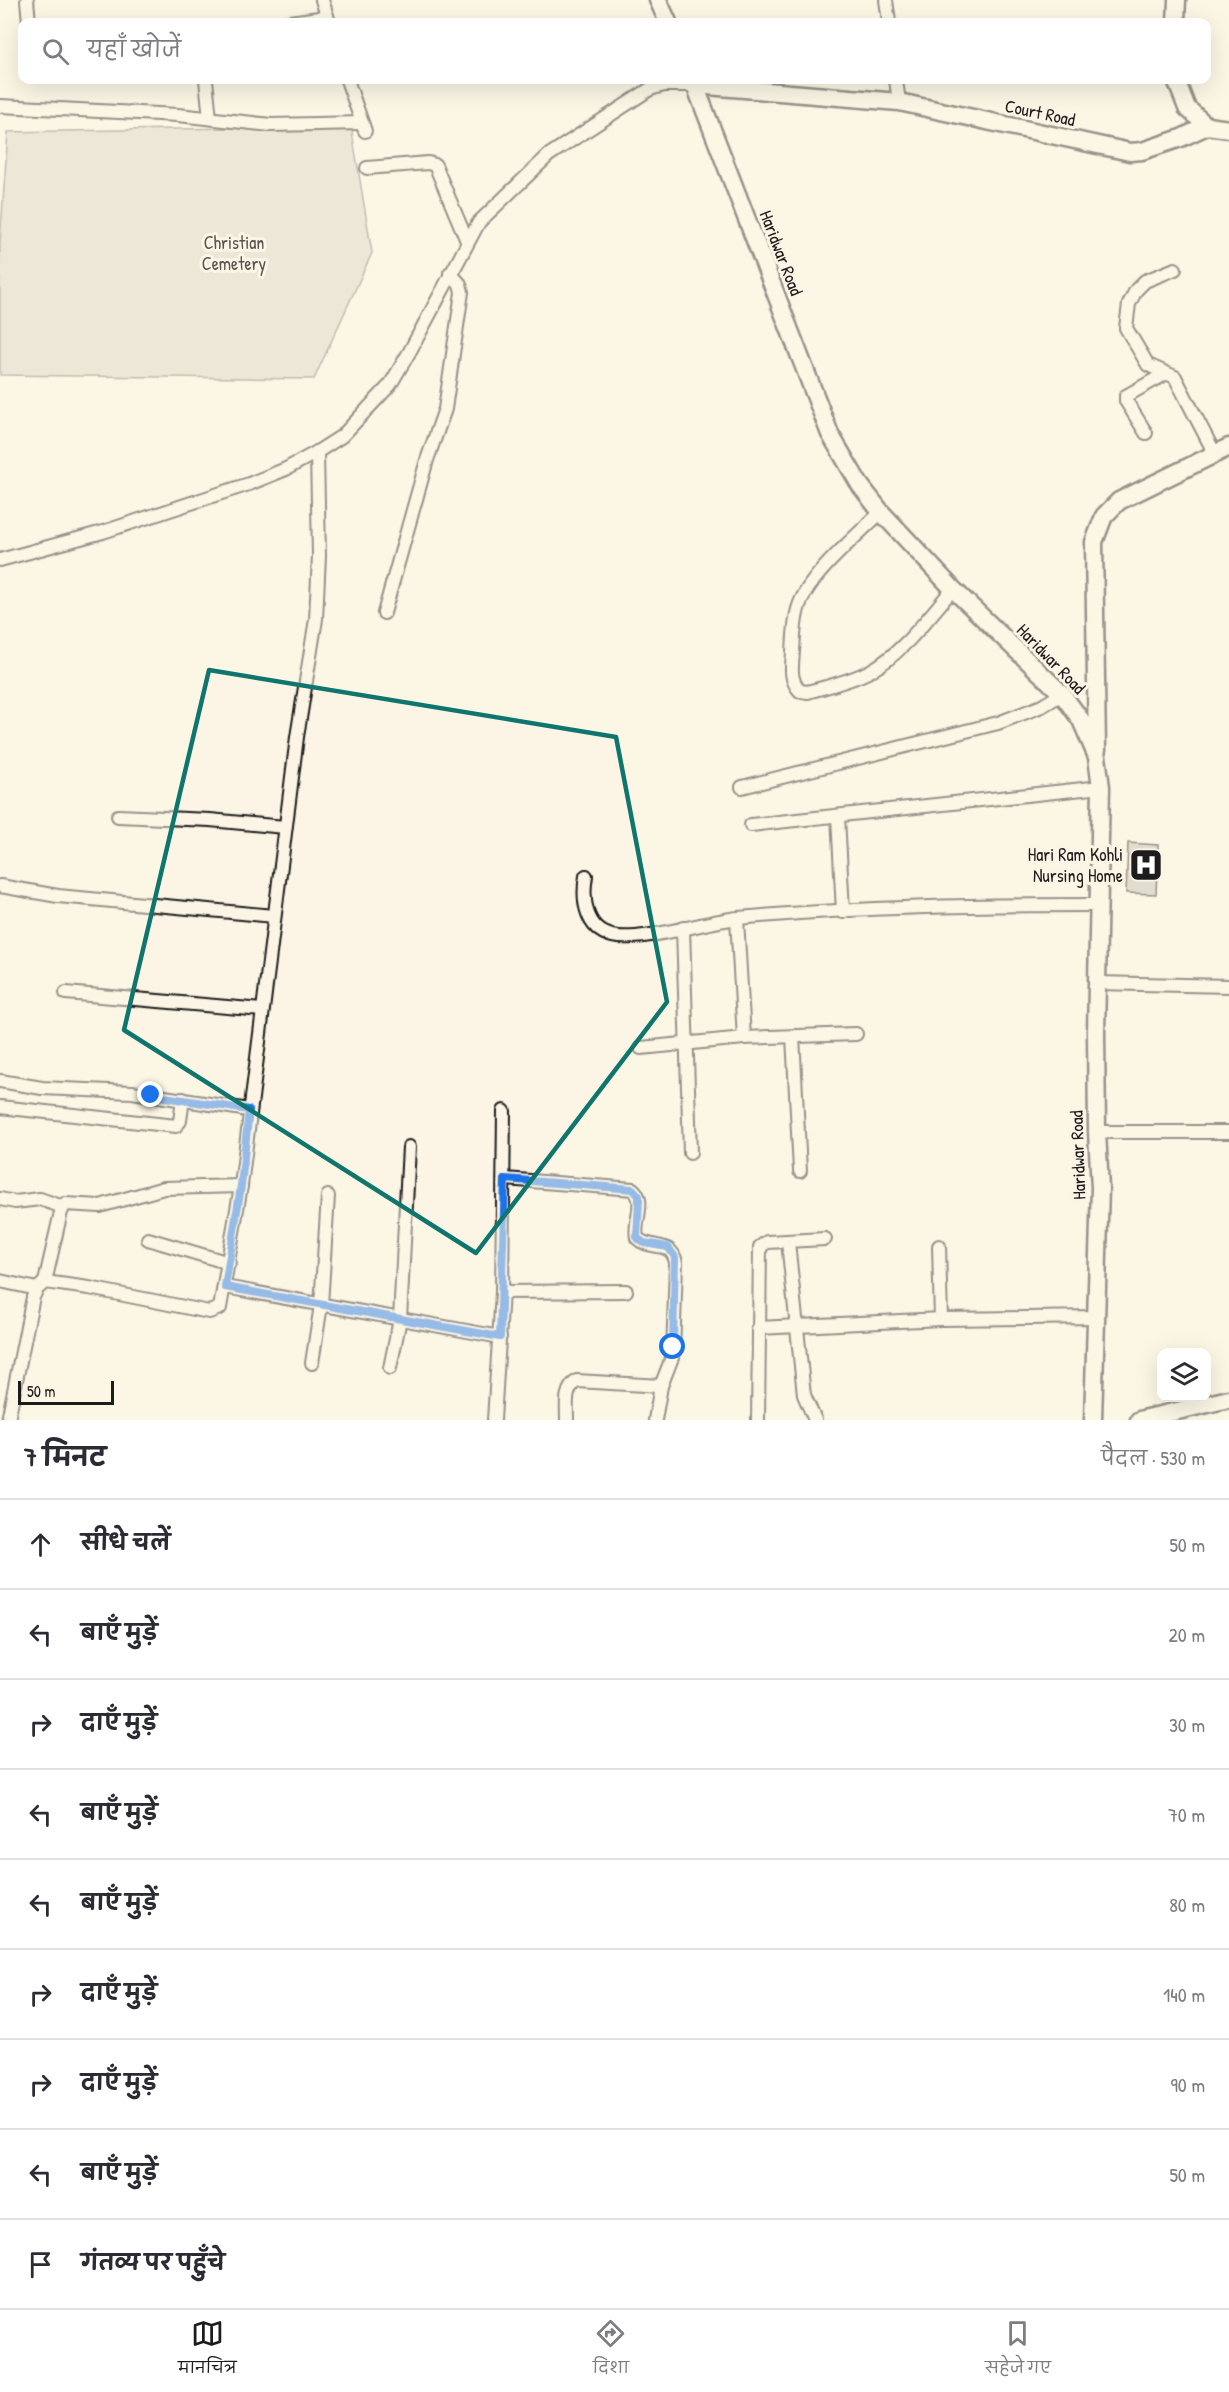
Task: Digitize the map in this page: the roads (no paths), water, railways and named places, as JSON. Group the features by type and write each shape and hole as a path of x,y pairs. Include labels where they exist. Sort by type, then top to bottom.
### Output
{"main road":[{"path":"658,0 666,18"},
{"path":"1176,18 1177,0"},
{"name":"Haridwar Road","path":"695,84 830,434 860,485 881,512 953,589 1062,694 1081,720 1097,757 1101,787 1096,1132 1100,1188 1093,1420"},
{"name":"Court Road","path":"714,84 899,102 1130,152 1142,152 1207,126"},
{"path":"1177,84 1186,108 1207,126 1229,129"},
{"path":"1097,757 1094,542 1104,516 1119,501 1222,451"},
{"path":"1139,1420 1229,1399"}],"street":[{"path":"27,0 29,18"},
{"path":"322,0 327,18"},
{"path":"886,0 888,18"},
{"path":"206,84 210,118"},
{"path":"0,106 210,118 271,125 364,127 348,84"},
{"path":"0,560 104,532 249,484 286,469 342,436 390,385 479,222 549,155 650,88 674,84"},
{"path":"897,84 899,102"},
{"path":"367,168 429,163 435,165 467,241"},
{"path":"1175,269 1145,281 1136,290 1129,304 1126,328 1148,365 1175,377 1222,451"},
{"path":"384,613 427,460 445,409 462,292 460,284 450,273"},
{"path":"1146,433 1126,401 1126,396 1165,374"},
{"path":"0,1281 89,1288 209,1312 220,1308 241,1186 285,827 318,591 317,452"},
{"path":"881,512 822,572 806,591 798,606 791,676 800,691 808,693 857,678 873,670 890,658 953,589"},
{"path":"742,787 998,723 1042,706 1062,694"},
{"path":"751,825 1101,787"},
{"path":"118,816 210,820 285,827"},
{"path":"838,816 843,912"},
{"path":"586,876 583,895 588,917 601,931 613,936 632,936 737,918 987,905 1098,905"},
{"path":"0,886 58,896 274,916"},
{"path":"737,918 744,1038"},
{"path":"683,928 690,1153"},
{"path":"1097,983 1229,986"},
{"path":"66,993 262,1010"},
{"path":"640,1048 744,1038 856,1034"},
{"path":"793,1036 800,1171"},
{"path":"0,1081 42,1088 132,1092 249,1110"},
{"path":"0,1107 176,1126 180,1121 183,1099"},
{"path":"494,1420 502,1292 504,1111"},
{"path":"1096,1132 1229,1132"},
{"path":"390,1368 400,1319 409,1147"},
{"path":"505,1179 636,1191 639,1200 637,1238 644,1243 668,1247 676,1263 673,1354 661,1386 655,1420"},
{"path":"8,1420 33,1297 41,1285 63,1207 69,1203 100,1206 164,1188 241,1186"},
{"path":"312,1364 321,1305 328,1196"},
{"path":"0,1199 15,1202 40,1199 63,1207"},
{"path":"148,1239 229,1263"},
{"path":"758,1420 760,1247 767,1242 825,1239"},
{"path":"788,1242 804,1395 815,1420"},
{"path":"939,1246 941,1319"},
{"path":"225,1287 500,1337"},
{"path":"502,1292 626,1291"},
{"path":"758,1328 941,1319 1097,1317"},
{"path":"567,1420 568,1392 570,1385 577,1381 661,1386"}],"place":[{"name":"Hari Ram Kohli Nursing Home","path":"1146,865"}],"park label":[{"name":"Christian Cemetery","path":"234,253"}]}
